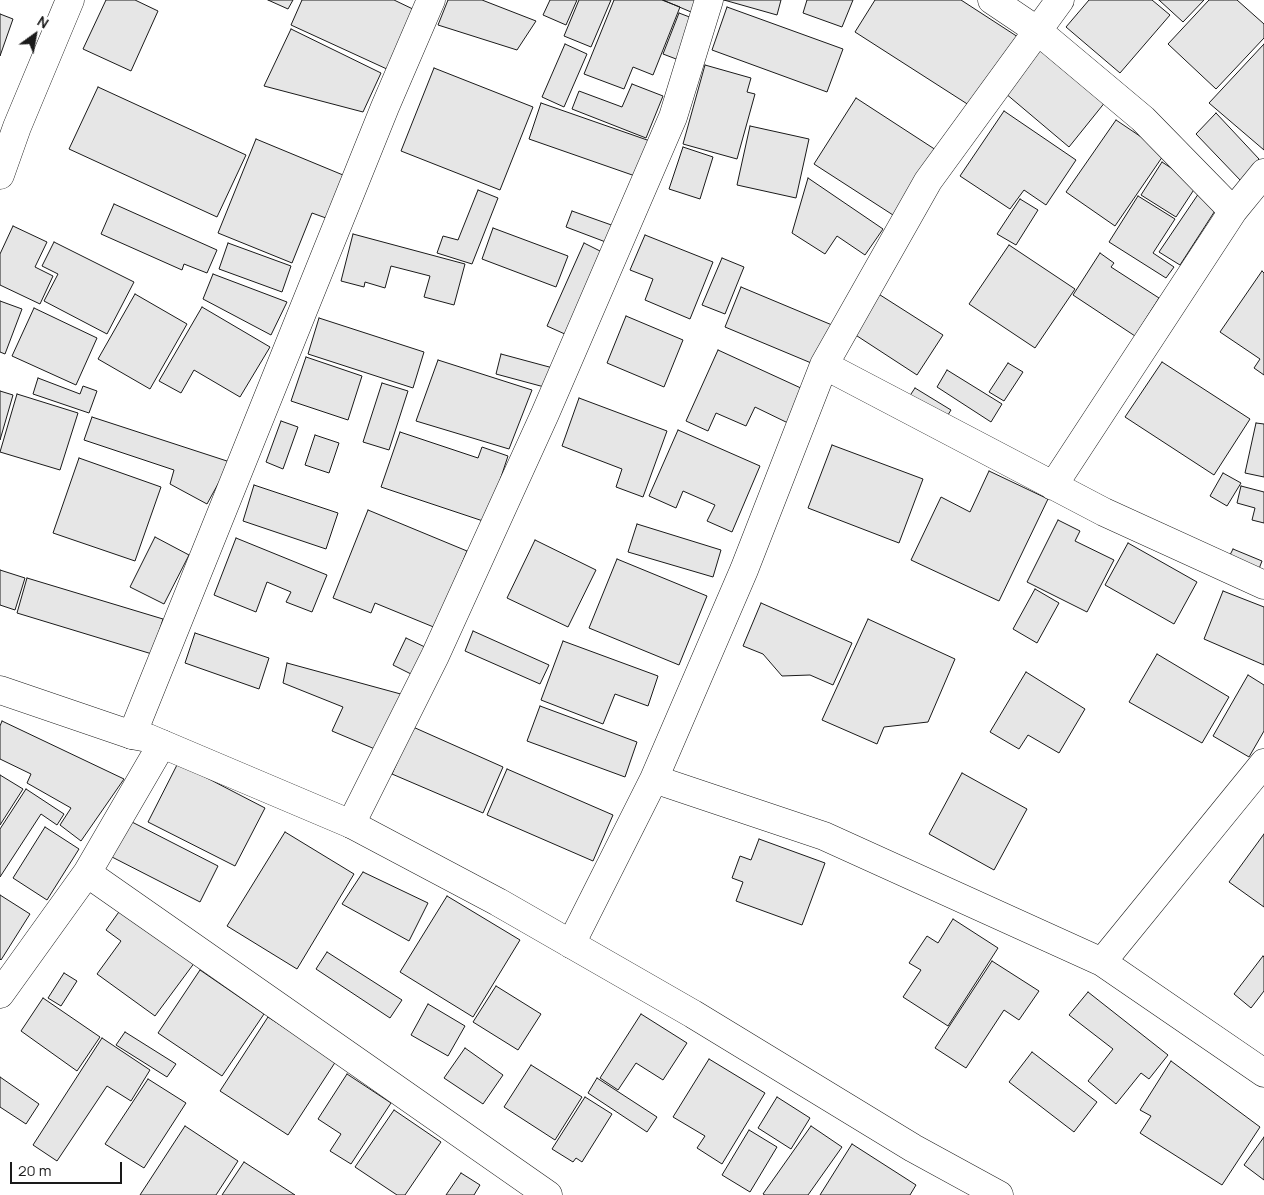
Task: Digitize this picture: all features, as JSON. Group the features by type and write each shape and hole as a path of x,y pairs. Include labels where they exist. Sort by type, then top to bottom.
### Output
{"street":[{"path":"132,735 385,107 431,0"},
{"path":"351,824 435,656 545,414 673,116 709,0"},
{"path":"992,0 1038,31 1142,119 1233,211"},
{"path":"571,944 654,779 744,570 824,365 928,182 1060,0"},
{"path":"0,175 64,1"},
{"path":"1053,486 1233,211 1264,173"},
{"path":"824,365 1104,512 1264,585"},
{"path":"0,690 132,735 148,738 351,824 498,902 693,1014 913,1148 999,1195"},
{"path":"0,994 86,873 162,744"},
{"path":"1102,962 1264,762"},
{"path":"654,779 824,836 1102,962 1264,1073"},
{"path":"86,873 548,1195"}],"building":[{"path":"106,0 135,0 158,11 131,71 83,49"},
{"path":"268,0 293,0 288,9"},
{"path":"302,0 394,0 417,11 389,70 291,25"},
{"path":"448,0 482,0 536,21 517,50 438,25"},
{"path":"550,0 577,0 566,25 543,15"},
{"path":"579,0 611,0 591,47 564,36"},
{"path":"614,0 662,0 680,7 653,75 633,67 624,89 584,74"},
{"path":"663,0 696,0 691,12"},
{"path":"724,0 781,0 777,15"},
{"path":"807,0 853,0 842,27 803,13"},
{"path":"875,0 961,0 1018,37 972,107 855,32"},
{"path":"1089,0 1152,0 1170,15 1120,73 1066,27"},
{"path":"1159,0 1204,0 1183,22"},
{"path":"1209,0 1237,0 1264,24 1264,38 1216,89 1168,44"},
{"path":"727,7 843,49 827,92 712,50"},
{"path":"679,13 700,21 684,62 663,54"},
{"path":"0,14 13,19 0,56"},
{"path":"291,29 381,73 363,112 264,86"},
{"path":"565,44 587,54 564,107 542,97"},
{"path":"1264,44 1264,150 1209,103"},
{"path":"1041,48 1106,101 1069,147 1005,93"},
{"path":"705,65 751,78 747,92 755,94 737,159 683,144"},
{"path":"434,68 533,107 500,190 401,151"},
{"path":"632,84 663,96 646,138 572,109 579,91 622,107"},
{"path":"98,87 246,155 217,217 69,149"},
{"path":"856,98 936,150 893,215 814,164"},
{"path":"541,103 650,141 638,177 529,139"},
{"path":"1004,111 1076,160 1046,205 1024,190 1010,209 960,176"},
{"path":"1216,113 1259,159 1241,181 1196,134"},
{"path":"1116,120 1165,153 1115,226 1066,192"},
{"path":"750,126 809,139 796,198 737,185"},
{"path":"256,139 343,175 326,218 312,213 292,263 218,233"},
{"path":"683,147 713,157 700,199 669,189"},
{"path":"1162,162 1197,185 1176,217 1141,195"},
{"path":"808,178 883,229 865,255 837,236 825,254 792,233"},
{"path":"478,190 498,198 472,264 437,253 443,236 458,240"},
{"path":"1201,190 1220,203 1180,265 1159,252"},
{"path":"1138,196 1175,219 1153,253 1174,267 1166,278 1109,242"},
{"path":"1020,199 1038,210 1016,245 997,234"},
{"path":"114,204 217,250 207,273 184,264 182,270 101,234"},
{"path":"572,211 617,227 611,244 566,227"},
{"path":"13,226 47,242 35,267 53,276 40,304 0,285 0,254"},
{"path":"493,228 568,256 556,287 482,259"},
{"path":"353,234 465,264 454,305 424,297 430,276 391,266 385,288 365,282 364,287 341,281"},
{"path":"645,235 713,262 690,319 645,300 653,279 630,270"},
{"path":"54,242 134,282 107,334 44,301 58,274 42,266"},
{"path":"228,243 291,266 282,292 219,269"},
{"path":"584,243 604,253 567,335 547,326"},
{"path":"1009,245 1075,289 1035,348 969,304"},
{"path":"1100,253 1114,263 1111,267 1159,298 1135,336 1073,295"},
{"path":"722,258 744,267 725,314 702,305"},
{"path":"1262,271 1264,273 1264,375 1254,368 1260,359 1220,332"},
{"path":"213,274 287,302 271,335 203,299"},
{"path":"741,287 832,325 816,365 725,327"},
{"path":"877,293 943,335 917,375 851,332"},
{"path":"135,294 187,324 150,389 98,359"},
{"path":"0,301 22,309 5,354 0,352"},
{"path":"202,307 270,347 240,397 194,370 181,393 159,381"},
{"path":"34,308 97,338 76,385 12,356"},
{"path":"626,316 683,340 664,387 607,363"},
{"path":"319,318 424,352 413,388 308,354"},
{"path":"718,350 803,389 788,423 755,407 746,426 716,413 708,431 686,421"},
{"path":"501,354 553,368 548,388 496,374"},
{"path":"306,357 362,376 348,420 291,401"},
{"path":"438,360 532,390 509,449 416,421"},
{"path":"1162,362 1250,419 1214,475 1125,417"},
{"path":"1008,363 1023,372 1004,401 989,392"},
{"path":"947,370 1002,404 991,422 937,387"},
{"path":"38,378 80,394 83,386 97,391 89,413 33,394"},
{"path":"382,383 408,391 389,450 363,442"},
{"path":"915,388 951,410 943,423 907,400"},
{"path":"0,391 13,395 0,440"},
{"path":"17,394 78,413 60,470 0,452"},
{"path":"579,398 667,431 643,497 616,487 622,469 562,446"},
{"path":"92,417 230,462 207,504 170,484 174,470 84,440"},
{"path":"281,421 298,427 283,469 266,462"},
{"path":"1256,423 1264,424 1264,477 1245,473"},
{"path":"678,430 760,466 732,532 707,521 715,505 683,491 676,508 649,496"},
{"path":"400,432 478,458 482,447 508,456 486,522 381,487"},
{"path":"315,435 339,443 329,473 305,465"},
{"path":"832,445 923,479 899,543 808,508"},
{"path":"79,458 161,487 135,561 53,533"},
{"path":"989,471 1048,499 999,601 911,560 941,497 970,512"},
{"path":"1223,473 1241,483 1227,506 1210,496"},
{"path":"254,485 338,513 326,549 243,521"},
{"path":"1241,486 1264,492 1264,523 1252,520 1255,508 1237,503"},
{"path":"368,510 467,551 436,628 375,603 371,613 333,598"},
{"path":"1058,520 1080,531 1075,541 1114,560 1087,612 1027,582"},
{"path":"637,524 721,550 713,577 628,552"},
{"path":"155,537 189,555 164,604 130,587"},
{"path":"236,538 327,575 312,612 286,602 291,592 267,582 256,612 214,595"},
{"path":"535,540 596,570 568,627 507,598"},
{"path":"1128,543 1197,582 1174,624 1105,585"},
{"path":"1233,549 1262,561 1257,574 1227,561"},
{"path":"617,559 707,596 679,665 589,628"},
{"path":"0,570 25,578 15,610 0,605"},
{"path":"27,578 163,619 152,654 17,613"},
{"path":"1035,589 1059,603 1037,643 1013,629"},
{"path":"1223,591 1264,607 1264,665 1204,639"},
{"path":"761,603 852,643 833,685 810,675 782,676 763,654 743,646"},
{"path":"868,619 955,659 928,722 884,727 877,744 822,720"},
{"path":"473,631 549,665 540,684 465,651"},
{"path":"195,633 269,658 259,689 185,663"},
{"path":"406,638 427,648 413,675 393,665"},
{"path":"563,641 658,676 648,706 615,694 603,724 541,700"},
{"path":"1157,654 1229,697 1202,743 1129,702"},
{"path":"287,663 408,696 382,752 332,731 343,707 283,683"},
{"path":"1026,672 1085,709 1059,753 1028,735 1019,749 990,732"},
{"path":"1248,675 1264,685 1264,731 1249,757 1213,736"},
{"path":"540,706 637,742 625,777 527,741"},
{"path":"2,721 124,779 81,841 60,825 71,808 27,783 31,774 0,759 0,726"},
{"path":"413,727 503,767 483,813 392,774"},
{"path":"178,763 265,808 235,866 148,822"},
{"path":"507,769 613,815 593,861 487,815"},
{"path":"962,773 1027,809 994,870 929,834"},
{"path":"0,775 23,789 0,825"},
{"path":"26,789 64,814 57,825 41,814 0,877 0,829"},
{"path":"130,821 218,866 200,902 112,857"},
{"path":"45,827 79,849 47,900 13,878"},
{"path":"285,832 354,874 297,969 227,926"},
{"path":"1264,834 1264,907 1229,882"},
{"path":"759,839 825,863 802,925 736,901 743,882 732,878 740,856 751,860"},
{"path":"363,872 428,903 409,941 342,904"},
{"path":"0,895 30,914 1,960 0,959"},
{"path":"447,896 520,940 473,1017 400,972"},
{"path":"121,909 195,962 155,1016 97,974 121,941 106,930"},
{"path":"953,919 998,948 948,1026 903,997 921,970 909,963 927,936 938,943"},
{"path":"327,952 402,1000 390,1018 316,969"},
{"path":"1263,956 1264,991 1251,1008 1234,994"},
{"path":"992,961 1039,991 1019,1020 1004,1010 966,1068 935,1048"},
{"path":"200,970 264,1014 222,1076 158,1033"},
{"path":"64,973 77,981 61,1006 48,998"},
{"path":"496,986 541,1014 518,1050 473,1022"},
{"path":"1088,992 1168,1055 1149,1079 1141,1073 1116,1104 1088,1081 1113,1049 1069,1015"},
{"path":"43,998 100,1037 77,1071 21,1031"},
{"path":"428,1004 465,1026 448,1056 411,1035"},
{"path":"641,1014 687,1043 663,1080 636,1063 618,1090 600,1078"},
{"path":"268,1017 336,1061 288,1135 220,1091"},
{"path":"125,1032 176,1064 167,1077 116,1045"},
{"path":"102,1038 150,1070 131,1101 107,1086 57,1161 33,1145"},
{"path":"465,1048 503,1075 483,1104 444,1078"},
{"path":"1032,1052 1097,1102 1074,1132 1009,1082"},
{"path":"709,1059 765,1093 722,1164 697,1148 705,1136 673,1117"},
{"path":"1171,1061 1260,1127 1222,1185 1140,1133 1151,1116 1140,1110"},
{"path":"531,1065 582,1097 555,1140 504,1107"},
{"path":"347,1074 391,1103 351,1164 330,1151 341,1134 318,1119"},
{"path":"0,1077 39,1104 26,1124 0,1107"},
{"path":"597,1078 657,1117 647,1132 588,1093"},
{"path":"148,1079 186,1103 144,1168 105,1144"},
{"path":"585,1097 612,1114 582,1162 576,1158 573,1162 552,1149"},
{"path":"777,1097 810,1118 791,1149 758,1128"},
{"path":"394,1110 441,1142 405,1195 397,1195 355,1167"},
{"path":"185,1126 238,1161 216,1195 140,1195"},
{"path":"811,1126 842,1147 808,1195 763,1194"},
{"path":"749,1130 777,1147 750,1192 722,1175"},
{"path":"1264,1137 1264,1180 1244,1165"},
{"path":"852,1144 916,1185 910,1195 820,1195"},
{"path":"244,1162 295,1195 222,1195"},
{"path":"461,1173 480,1185 474,1195 446,1195"}]}
